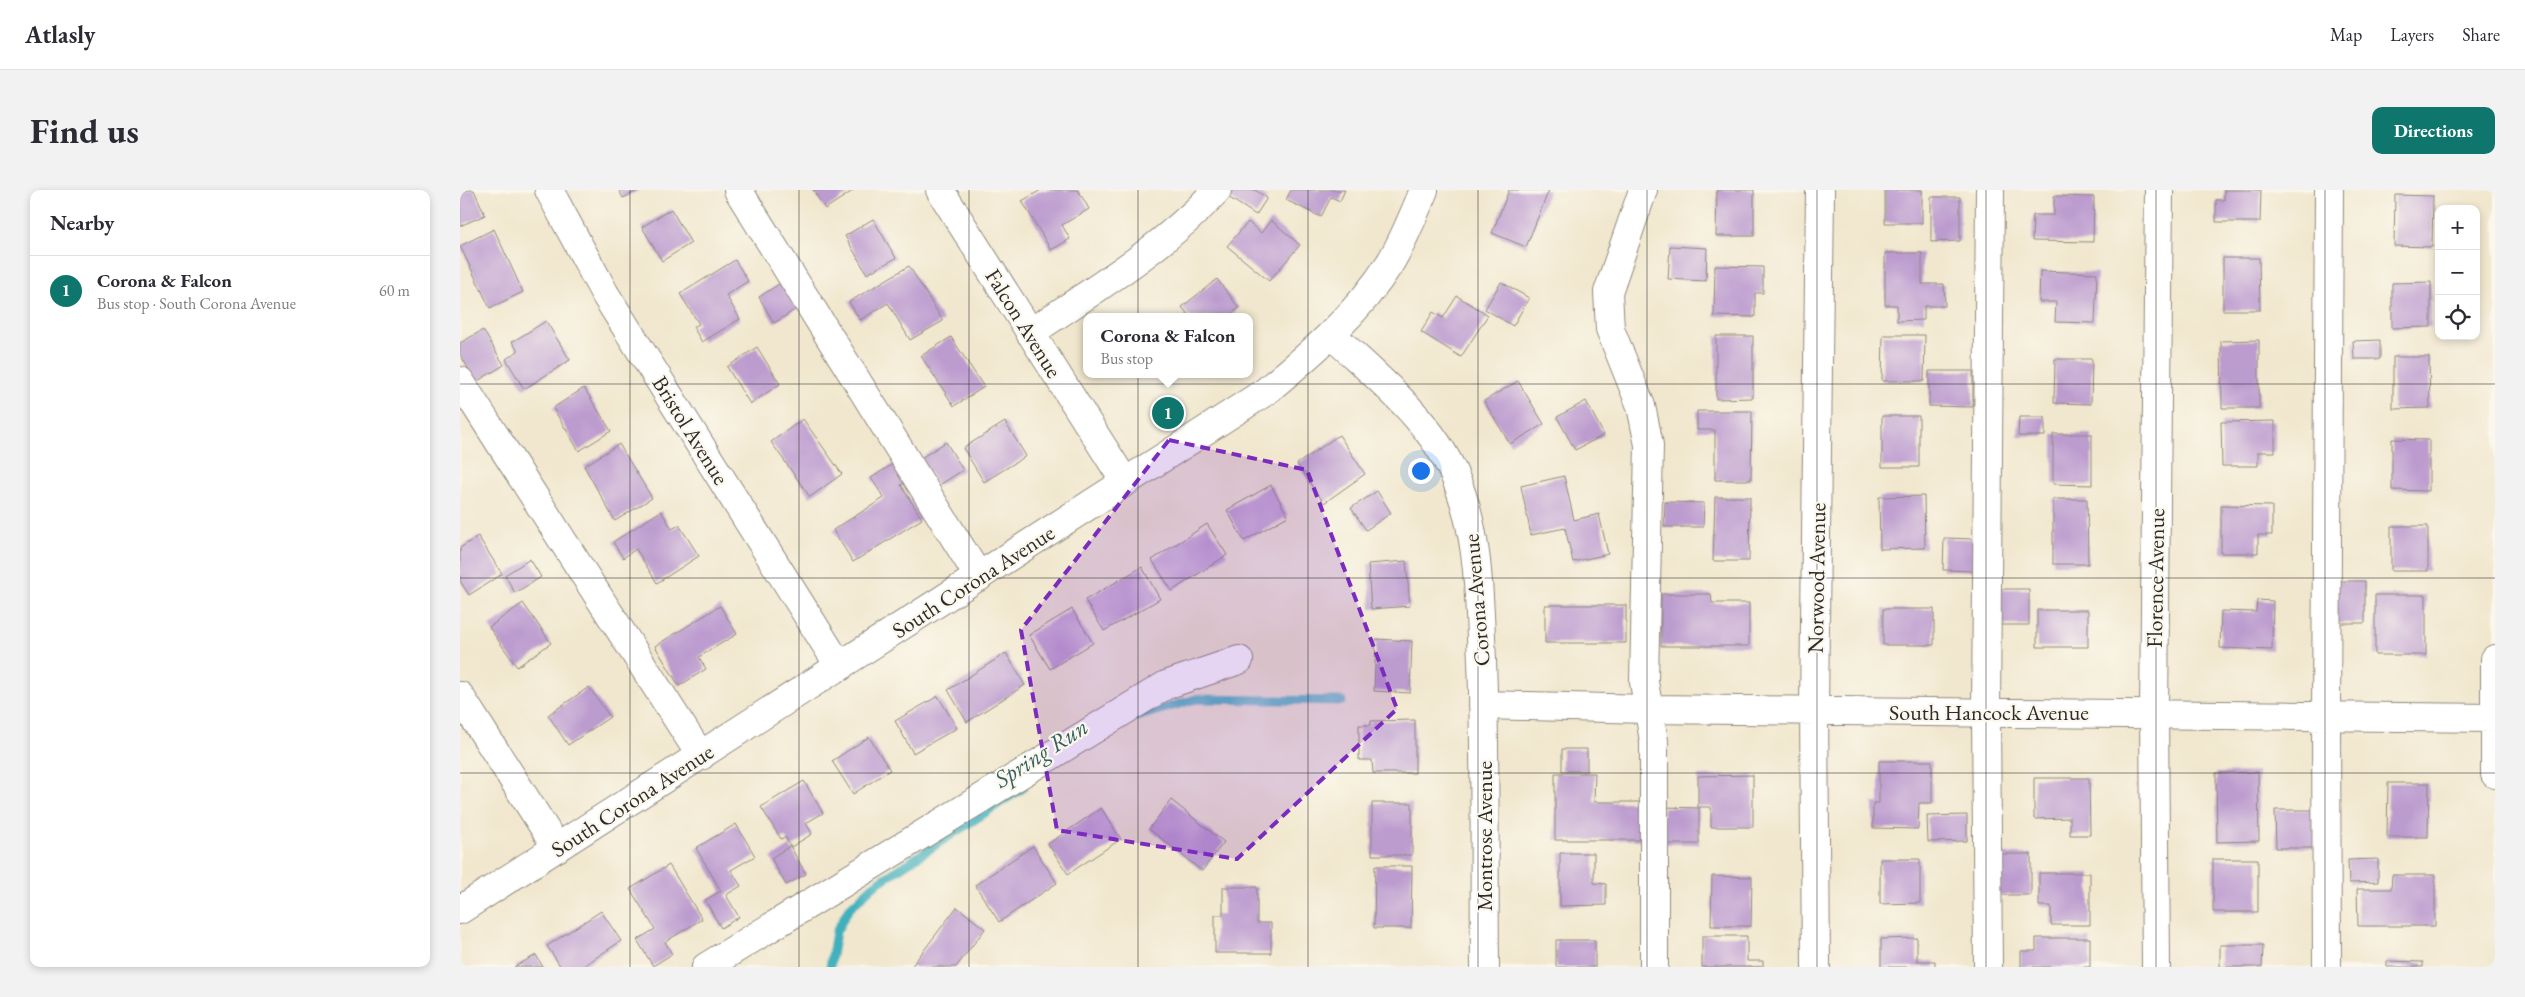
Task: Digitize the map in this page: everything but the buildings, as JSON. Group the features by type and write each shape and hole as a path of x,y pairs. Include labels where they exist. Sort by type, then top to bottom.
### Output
{"street":[{"name":"Bristol Avenue","path":"549,190 605,294 840,667"},
{"path":"738,190 979,576"},
{"name":"Falcon Avenue","path":"940,190 1124,482"},
{"path":"1030,333 1153,249 1199,210 1217,190"},
{"name":"South Corona Avenue","path":"460,910 1265,392 1331,334 1362,301 1390,262 1424,190"},
{"path":"1643,190 1608,292 1610,329 1641,406 1649,445 1644,682 1654,741 1654,967"},
{"name":"Norwood Avenue","path":"1816,967 1814,710 1820,190"},
{"path":"1988,967 1986,712 1990,190"},
{"name":"Florence Avenue","path":"2156,967 2154,713 2159,190"},
{"path":"2327,967 2326,716 2329,190"},
{"name":"Corona Avenue","path":"1331,334 1412,413 1433,440 1452,471 1467,510 1476,552 1483,705"},
{"path":"460,381 701,756"},
{"path":"2495,659 2495,774"},
{"path":"706,967 1166,685 1239,660"},
{"path":"460,696 557,848"},
{"name":"South Hancock Avenue","path":"1483,705 1648,709 2495,718"},
{"name":"Montrose Avenue","path":"1483,705 1485,967"}],"highlighted area":[{"path":"1169,440 1307,470 1397,709 1237,859 1057,830 1021,630"}],"waterway":[{"name":"Spring Run","path":"1133,718 1196,699 1342,701"},
{"name":"Spring Run","path":"830,967 836,932 848,910 873,886 1023,788"}],"place":[{"name":"Corona & Falcon","path":"1168,413"}]}
